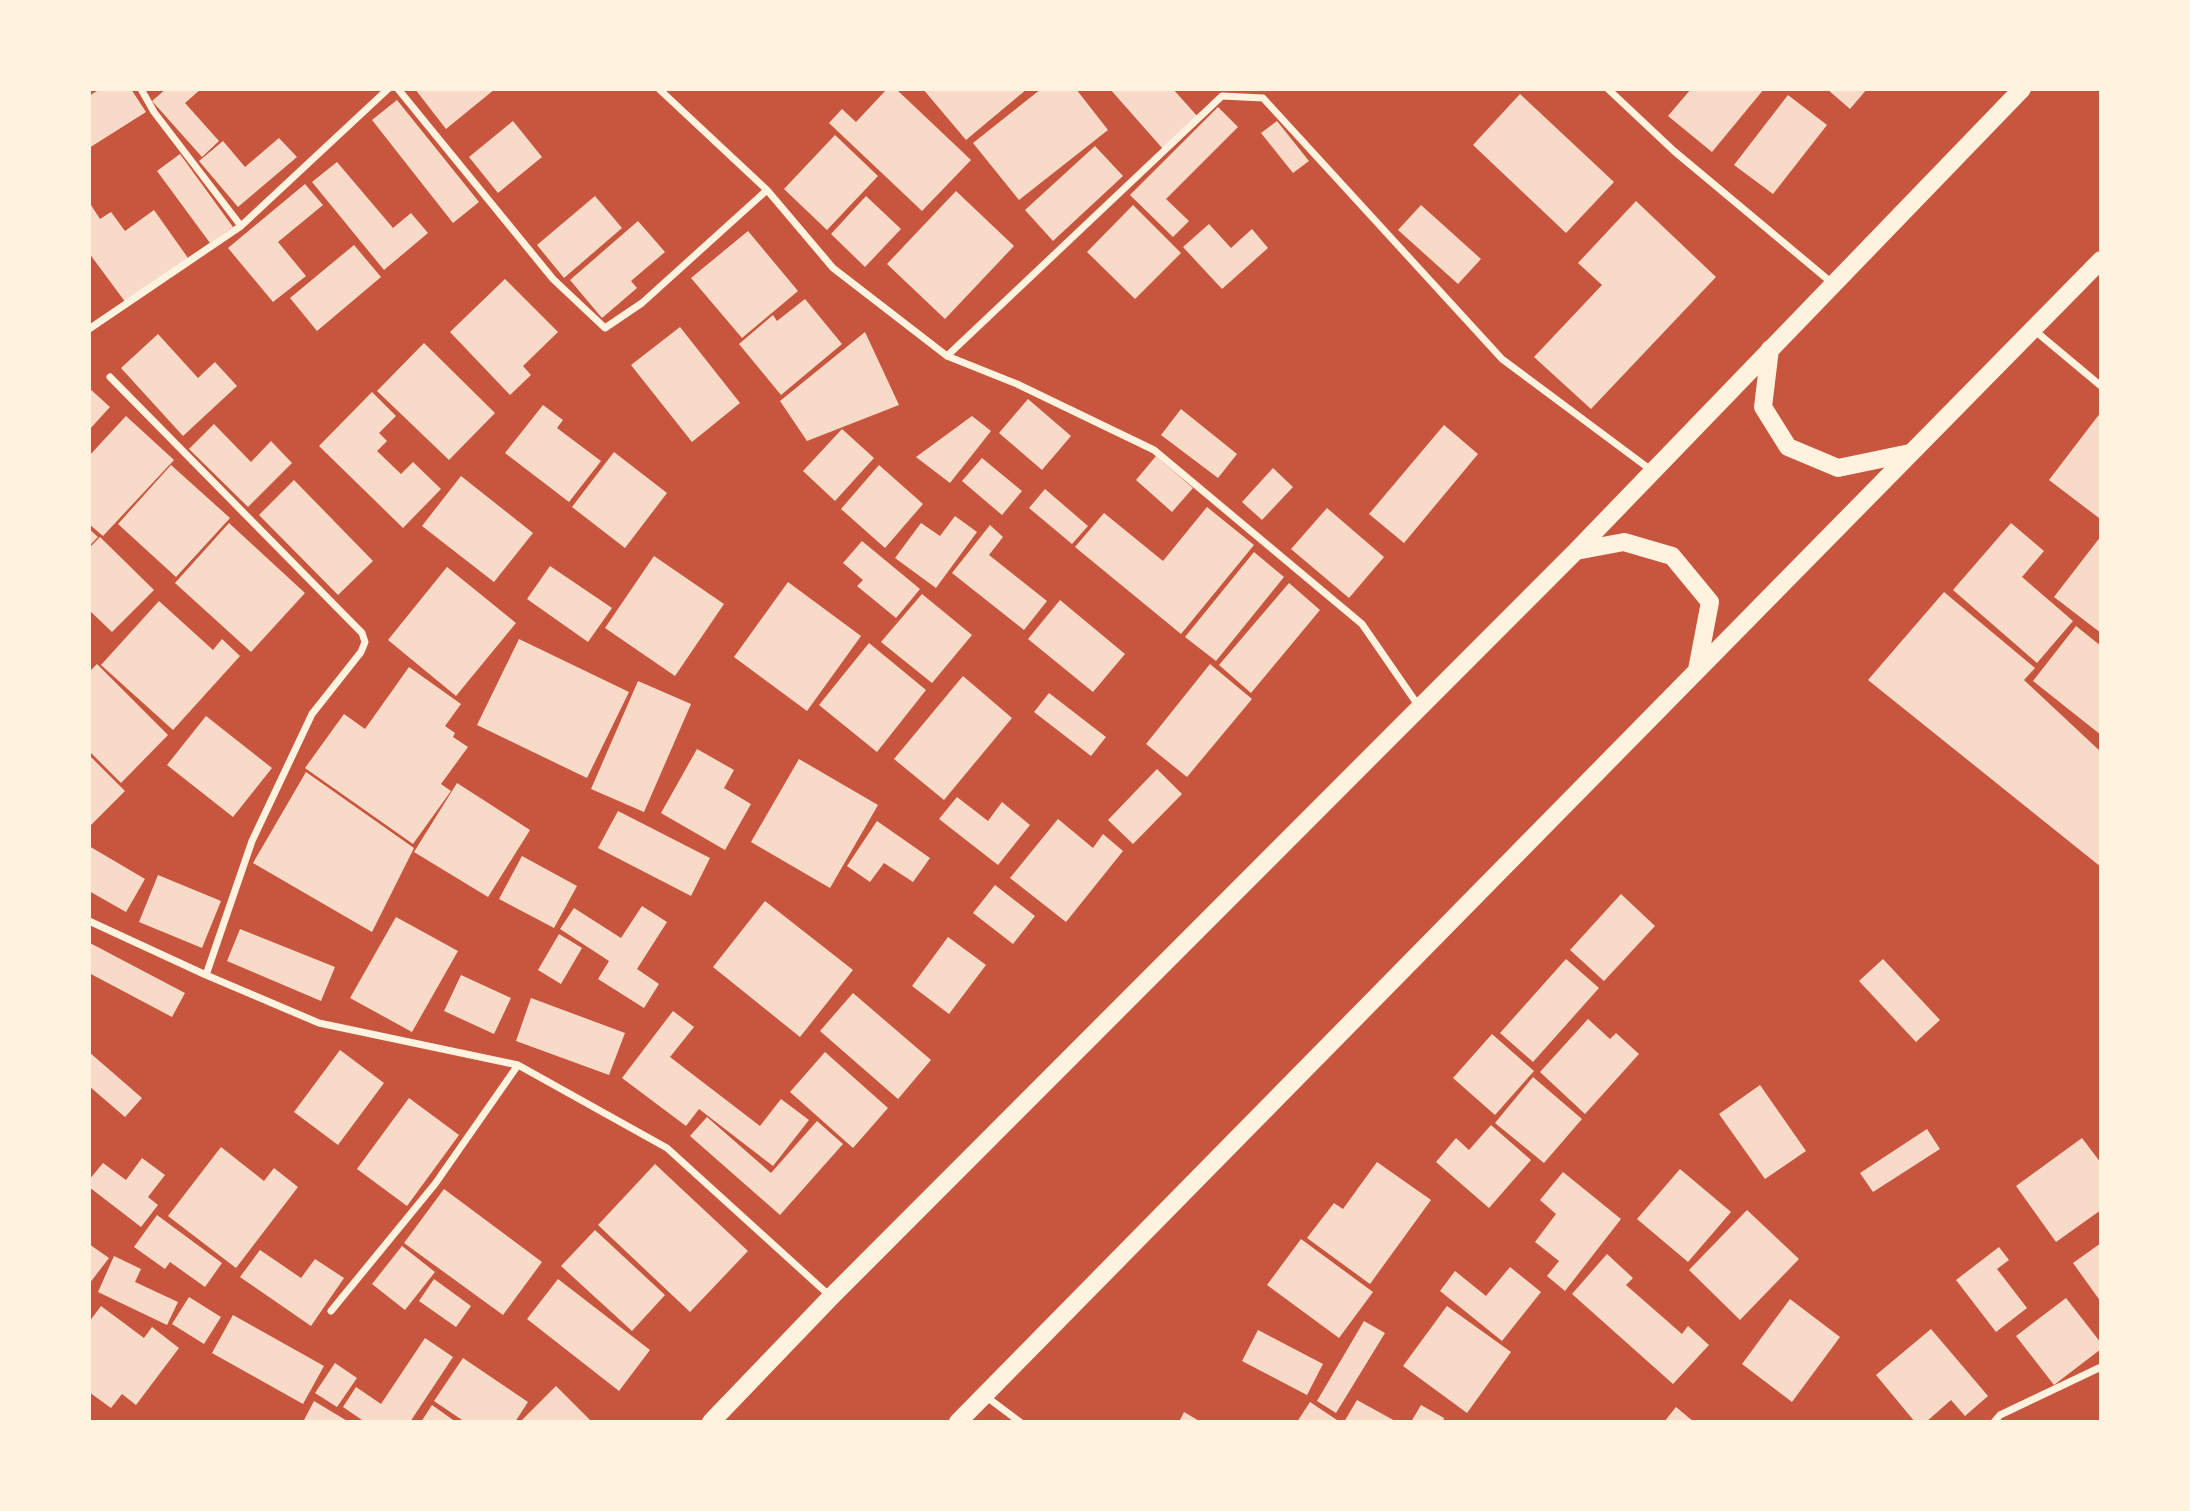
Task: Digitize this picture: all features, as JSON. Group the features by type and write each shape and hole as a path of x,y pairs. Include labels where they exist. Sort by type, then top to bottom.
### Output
{"main road":[{"path":"711,1422 831,1297 1576,551 2022,89"},
{"path":"958,1422 2101,260"},
{"path":"1770,349 1763,407 1788,447 1838,468 1910,453"},
{"path":"1576,551 1624,542 1672,556 1710,601 1697,670"}],"street":[{"path":"141,89 154,112 241,226"},
{"path":"89,329 241,226 388,89"},
{"path":"398,89 553,279 605,328 642,303 767,190"},
{"path":"659,89 767,190 833,268 947,356 1017,384 1154,450 1363,624 1421,708"},
{"path":"1608,89 1674,151 1833,284"},
{"path":"947,356 1223,96 1263,99 1502,359 1652,471"},
{"path":"2033,329 2101,386"},
{"path":"110,377 362,633 365,642 361,652 312,714 252,841 206,975"},
{"path":"89,921 319,1023 518,1065 667,1148 831,1297"},
{"path":"331,1311 435,1184 518,1065"},
{"path":"1994,1422 2000,1415 2101,1367"},
{"path":"983,1394 1020,1422"}],"building":[{"path":"100,89 131,89 146,112 89,148 89,96"},
{"path":"166,89 201,89 185,103 219,141 202,157 152,101"},
{"path":"415,89 495,89 446,129"},
{"path":"887,89 896,89 971,160 922,211 829,123 842,109 856,122"},
{"path":"923,89 1027,89 966,140"},
{"path":"1041,89 1076,89 1108,130 1019,200 973,143"},
{"path":"1110,89 1173,89 1198,117 1163,149"},
{"path":"1691,89 1764,89 1712,152 1668,116"},
{"path":"1827,89 1867,89 1850,109"},
{"path":"1520,94 1614,182 1566,233 1473,145"},
{"path":"1788,95 1827,125 1773,194 1734,165"},
{"path":"397,100 479,202 453,223 372,120"},
{"path":"1218,107 1238,127 1166,199 1189,221 1173,237 1130,195"},
{"path":"513,121 542,157 498,193 469,157"},
{"path":"1277,121 1309,161 1293,173 1261,133"},
{"path":"835,135 878,176 827,230 784,189"},
{"path":"279,138 297,157 238,207 199,161 223,141 245,167"},
{"path":"1095,146 1123,176 1053,241 1025,210"},
{"path":"180,154 233,227 210,243 157,171"},
{"path":"337,162 393,228 411,213 428,233 384,270 312,182"},
{"path":"305,184 323,205 278,242 306,276 273,302 228,248"},
{"path":"956,191 1014,246 945,319 887,264"},
{"path":"595,196 622,228 564,278 537,245"},
{"path":"866,196 901,229 865,267 831,234"},
{"path":"1636,201 1716,277 1591,409 1534,357 1602,285 1578,263"},
{"path":"89,202 100,219 111,212 125,231 154,210 188,258 126,303 89,253"},
{"path":"1133,205 1181,253 1135,299 1087,252"},
{"path":"1421,205 1481,259 1458,284 1398,230"},
{"path":"638,221 665,252 631,281 637,288 602,318 570,280"},
{"path":"1209,224 1231,248 1252,229 1268,248 1222,289 1183,247"},
{"path":"748,231 798,291 742,338 691,278"},
{"path":"354,245 381,277 317,331 290,298"},
{"path":"505,279 558,332 523,366 531,375 510,395 450,332"},
{"path":"805,299 842,344 781,395 739,344 773,315 777,321"},
{"path":"680,327 740,403 692,442 631,365"},
{"path":"865,332 899,405 807,441 780,401"},
{"path":"158,334 198,378 215,362 237,386 183,436 121,368"},
{"path":"424,343 495,413 449,460 377,391"},
{"path":"89,388 110,407 89,430"},
{"path":"372,392 396,416 379,433 387,441 377,451 401,474 413,462 441,489 403,528 319,446"},
{"path":"1028,399 1071,436 1042,470 999,433"},
{"path":"543,405 563,420 557,428 601,461 569,502 505,453"},
{"path":"1181,409 1237,454 1218,478 1161,435"},
{"path":"2101,412 2101,516 2099,518 2049,480"},
{"path":"126,416 174,460 103,536 89,524 89,456"},
{"path":"972,416 991,431 950,483 916,457"},
{"path":"214,424 251,462 271,441 292,463 248,507 189,449"},
{"path":"1444,425 1478,454 1404,543 1369,514"},
{"path":"842,429 874,458 835,501 803,471"},
{"path":"614,452 667,493 625,548 572,507"},
{"path":"1156,456 1193,488 1172,512 1136,480"},
{"path":"982,458 1022,491 1002,515 962,481"},
{"path":"171,465 230,518 176,577 118,524"},
{"path":"879,465 923,504 885,548 841,509"},
{"path":"1273,468 1293,487 1262,520 1242,502"},
{"path":"461,476 533,533 494,582 422,526"},
{"path":"294,480 373,561 338,595 259,515"},
{"path":"1045,489 1088,526 1072,544 1029,508"},
{"path":"1207,507 1254,545 1181,634 1075,547 1104,513 1163,561"},
{"path":"1327,508 1384,557 1349,598 1291,549"},
{"path":"955,516 977,532 936,588 895,558 921,523 940,536"},
{"path":"229,523 305,593 251,652 175,583"},
{"path":"2011,523 2044,551 2022,577 2073,621 2037,663 1953,590"},
{"path":"990,525 1003,537 989,555 1047,601 1024,630 952,573"},
{"path":"89,529 98,537 89,546"},
{"path":"2101,536 2101,633 2054,597"},
{"path":"100,537 154,590 112,632 89,610 89,548"},
{"path":"862,541 920,589 896,618 857,586 863,580 843,563"},
{"path":"1254,552 1284,577 1216,661 1185,637"},
{"path":"654,556 724,604 675,676 605,628"},
{"path":"550,566 612,608 588,642 527,599"},
{"path":"447,567 516,623 456,696 388,640"},
{"path":"788,582 861,636 807,711 734,657"},
{"path":"1289,583 1320,610 1251,693 1219,665"},
{"path":"1944,592 2035,668 2024,680 2101,752 2101,867 1868,680"},
{"path":"922,594 972,635 932,683 881,642"},
{"path":"1060,600 1125,654 1093,692 1028,639"},
{"path":"159,601 213,650 222,639 240,656 173,730 101,665"},
{"path":"2076,626 2101,646 2101,735 2033,681"},
{"path":"519,639 629,692 587,778 477,725"},
{"path":"869,643 926,690 877,752 819,705"},
{"path":"97,664 168,735 121,783 89,751 89,672"},
{"path":"1210,664 1252,699 1187,777 1146,744"},
{"path":"409,667 461,704 445,726 455,733 453,737 468,747 441,784 451,791 413,844 305,768 344,714 365,729"},
{"path":"963,676 1012,718 944,800 894,759"},
{"path":"638,681 691,704 644,812 591,789"},
{"path":"1049,693 1106,737 1091,756 1034,712"},
{"path":"206,716 272,768 233,817 167,765"},
{"path":"697,749 734,770 724,788 751,804 725,850 661,813"},
{"path":"89,755 125,791 89,827"},
{"path":"799,759 878,805 830,888 751,842"},
{"path":"1157,769 1182,794 1133,844 1108,820"},
{"path":"306,772 414,848 372,932 253,863"},
{"path":"457,783 530,830 488,897 414,852"},
{"path":"957,797 988,821 1002,802 1030,825 998,865 939,819"},
{"path":"618,811 710,858 691,896 598,848"},
{"path":"1058,819 1093,848 1103,834 1123,851 1066,922 1010,878"},
{"path":"877,821 930,858 913,882 884,863 870,882 847,866"},
{"path":"89,846 145,879 126,912 89,891"},
{"path":"522,856 577,886 554,928 499,899"},
{"path":"158,875 221,901 202,948 139,922"},
{"path":"995,885 1035,916 1013,944 973,913"},
{"path":"1621,894 1655,926 1604,981 1570,950"},
{"path":"765,901 853,970 800,1037 713,967"},
{"path":"642,906 667,922 637,969 659,984 644,1008 598,979 609,961 560,929 574,908 621,938"},
{"path":"396,917 458,951 412,1032 350,998"},
{"path":"240,929 335,967 321,1001 227,961"},
{"path":"559,934 582,948 561,984 538,970"},
{"path":"948,937 986,965 949,1014 912,986"},
{"path":"90,943 185,993 172,1017 89,973"},
{"path":"1566,959 1599,988 1533,1062 1500,1033"},
{"path":"1883,959 1940,1020 1916,1042 1859,981"},
{"path":"461,975 511,998 494,1034 444,1011"},
{"path":"853,993 931,1060 898,1099 820,1031"},
{"path":"531,998 625,1033 609,1075 516,1041"},
{"path":"673,1011 694,1027 670,1057 760,1126 781,1099 809,1120 773,1166 699,1109 686,1126 622,1078"},
{"path":"1588,1019 1610,1039 1616,1033 1639,1054 1585,1114 1540,1072"},
{"path":"1492,1034 1534,1071 1495,1115 1453,1078"},
{"path":"340,1050 384,1083 338,1145 294,1112"},
{"path":"89,1052 142,1098 125,1117 89,1086"},
{"path":"825,1052 888,1108 853,1148 790,1092"},
{"path":"1533,1077 1582,1119 1544,1163 1495,1123"},
{"path":"1760,1085 1806,1151 1765,1179 1719,1114"},
{"path":"409,1098 459,1135 407,1206 357,1169"},
{"path":"707,1117 771,1173 817,1121 843,1144 780,1215 690,1136"},
{"path":"1491,1125 1531,1160 1489,1208 1436,1162 1456,1138 1469,1150"},
{"path":"1927,1129 1940,1149 1873,1192 1860,1173"},
{"path":"2082,1138 2101,1163 2101,1210 2056,1242 2016,1186"},
{"path":"221,1147 264,1181 274,1168 298,1187 236,1268 168,1216"},
{"path":"142,1158 165,1175 148,1197 158,1205 141,1227 89,1187 89,1180 103,1163 126,1180"},
{"path":"1377,1162 1431,1200 1370,1284 1307,1238 1334,1203 1343,1209"},
{"path":"655,1164 748,1251 690,1312 598,1225"},
{"path":"1680,1169 1731,1212 1688,1262 1637,1219"},
{"path":"1563,1172 1621,1219 1565,1291 1547,1276 1559,1261 1535,1242 1556,1214 1540,1200"},
{"path":"444,1189 542,1262 503,1315 404,1243"},
{"path":"1747,1210 1799,1259 1740,1320 1689,1270"},
{"path":"157,1215 222,1263 205,1287 170,1262 165,1269 134,1247"},
{"path":"595,1230 665,1295 632,1331 561,1266"},
{"path":"1301,1239 1373,1292 1339,1338 1267,1285"},
{"path":"2101,1243 2101,1302 2073,1263"},
{"path":"89,1244 109,1258 89,1284"},
{"path":"402,1246 435,1272 405,1310 372,1284"},
{"path":"1999,1247 2009,1260 1997,1269 2027,1308 1996,1332 1956,1280"},
{"path":"260,1250 301,1278 315,1259 344,1278 311,1326 240,1277"},
{"path":"1607,1254 1633,1278 1626,1285 1682,1334 1688,1326 1709,1345 1673,1384 1572,1294"},
{"path":"114,1256 141,1269 135,1282 178,1302 167,1325 98,1292"},
{"path":"1510,1267 1541,1292 1502,1341 1440,1291 1455,1271 1486,1296"},
{"path":"434,1279 471,1306 456,1327 419,1301"},
{"path":"558,1279 650,1350 619,1391 527,1319"},
{"path":"189,1297 221,1317 204,1344 172,1324"},
{"path":"2066,1298 2101,1343 2101,1349 2054,1385 2016,1336"},
{"path":"1790,1299 1840,1337 1792,1402 1742,1364"},
{"path":"101,1306 144,1338 152,1327 179,1348 136,1405 122,1394 111,1408 89,1392 89,1322"},
{"path":"1447,1306 1511,1352 1467,1413 1403,1366"},
{"path":"233,1315 324,1366 303,1404 212,1353"},
{"path":"1364,1321 1385,1333 1336,1413 1317,1401"},
{"path":"1931,1329 1988,1396 1965,1416 1951,1400 1926,1422 1915,1422 1876,1375"},
{"path":"1258,1330 1323,1364 1307,1395 1242,1361"},
{"path":"425,1338 453,1357 410,1422 365,1422 343,1407 356,1387 381,1404"},
{"path":"463,1358 528,1402 515,1422 465,1422 434,1401"},
{"path":"335,1363 357,1378 337,1407 315,1393"},
{"path":"556,1386 589,1422 520,1422"},
{"path":"1357,1400 1397,1422 1344,1422"},
{"path":"314,1401 349,1422 303,1422"},
{"path":"1310,1402 1340,1422 1297,1422"},
{"path":"432,1405 456,1422 421,1422"},
{"path":"1421,1405 1444,1418 1443,1422 1411,1422"},
{"path":"1676,1407 1694,1422 1664,1422"},
{"path":"1184,1412 1201,1422 1179,1422"}]}
